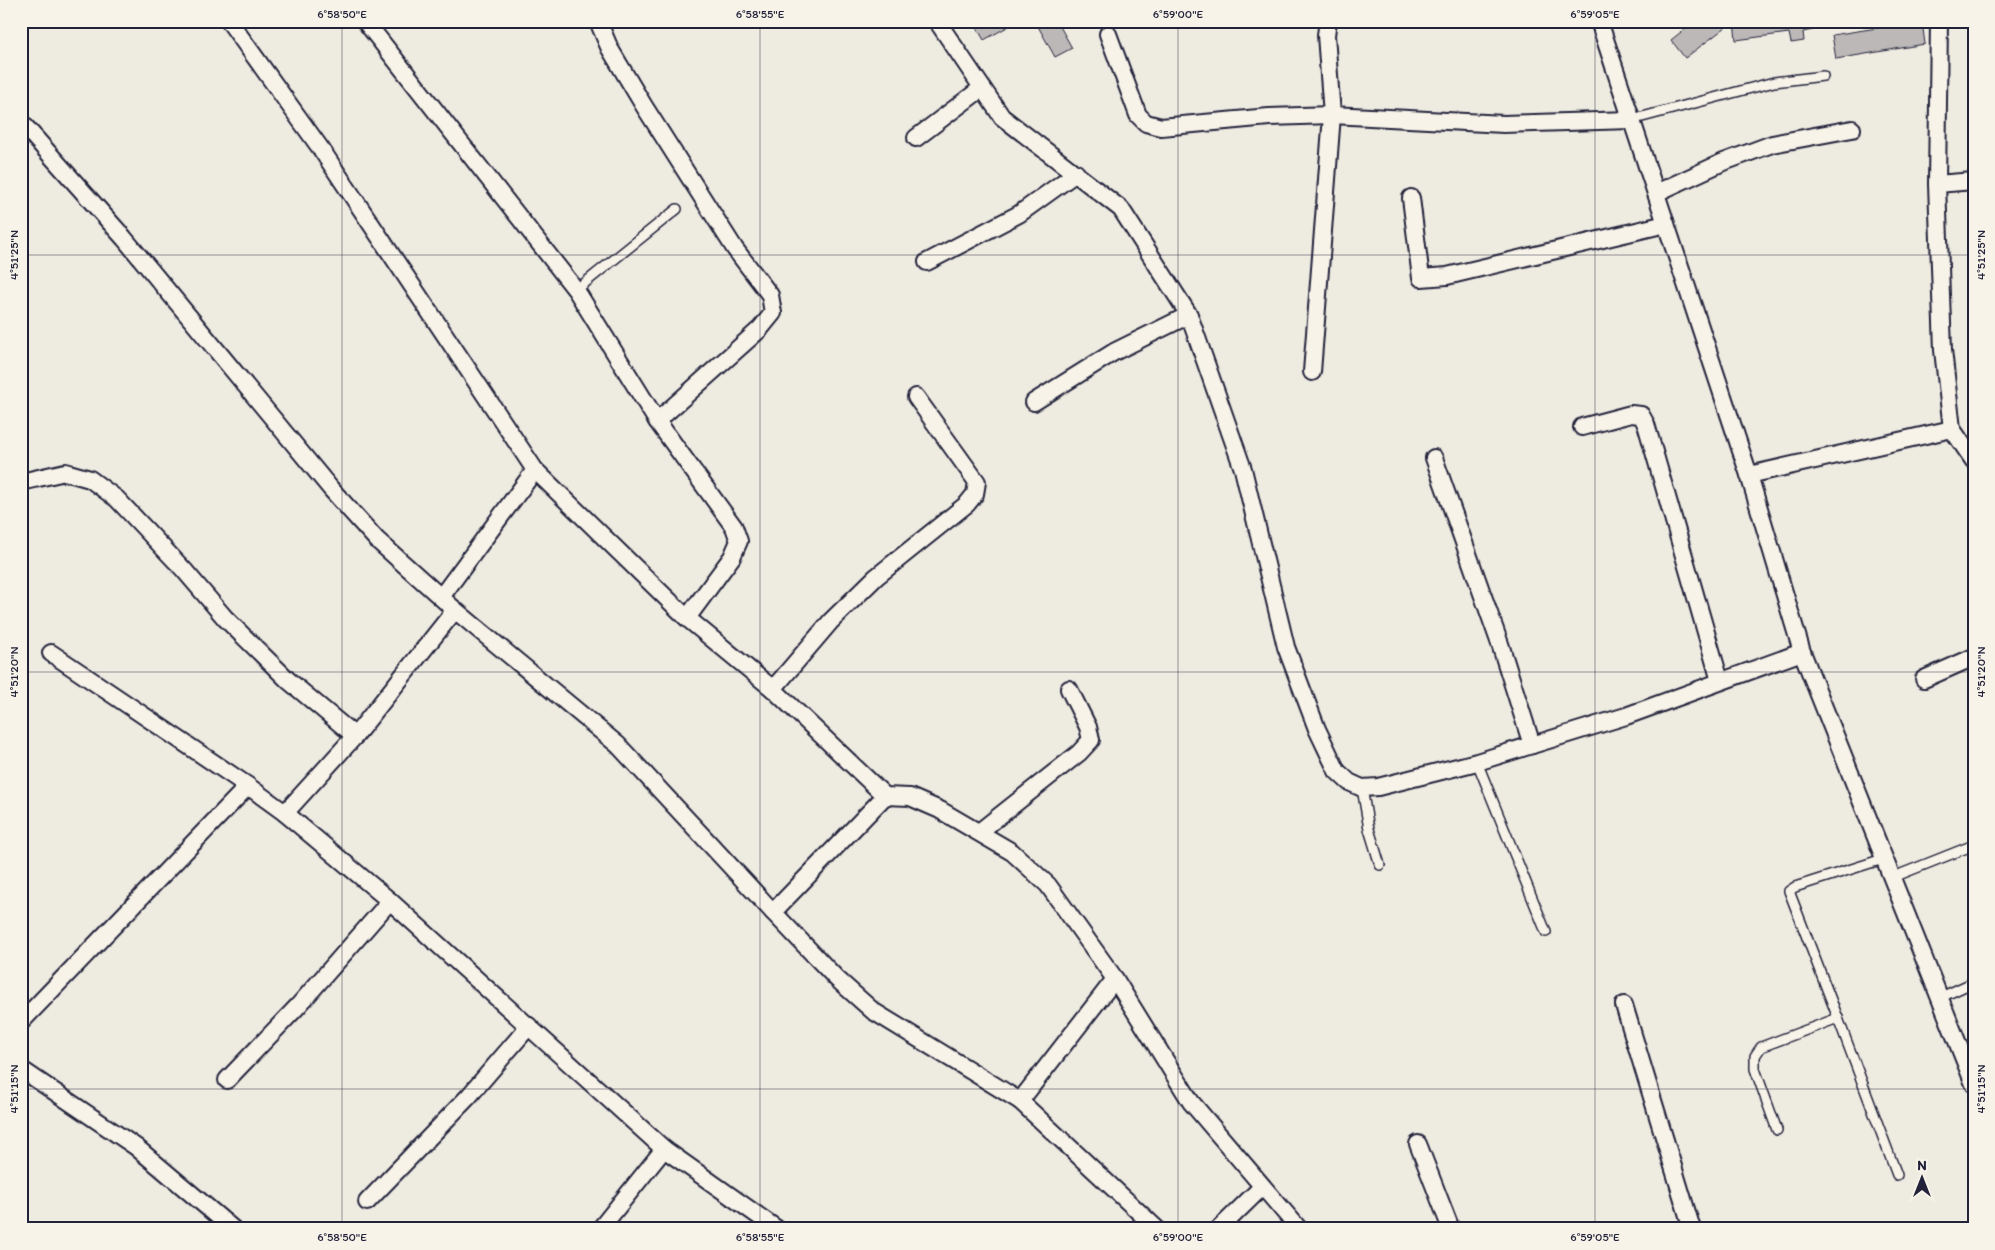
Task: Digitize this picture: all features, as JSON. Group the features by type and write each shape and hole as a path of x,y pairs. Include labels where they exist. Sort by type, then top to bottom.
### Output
{"street":[{"path":"229,21 322,149 535,470 687,618 773,689 885,796 910,797 940,810 1012,852 1048,884 1116,979 1191,1102 1299,1229"},
{"path":"365,21 576,290 657,421 734,527 739,541 732,557 687,618"},
{"path":"598,21 610,49 644,106 734,249 770,294 773,313 760,329 657,421"},
{"path":"937,21 1002,117 1120,209 1189,315 1243,469 1286,647 1317,729 1338,770 1349,782 1362,788 1378,787 1477,762 1626,716 1802,652"},
{"path":"1312,372 1332,115 1326,35 1328,21"},
{"path":"1599,21 1630,120 1749,475 1802,652 1974,1084"},
{"path":"1939,21 1937,184 1943,350 1952,429 1974,461"},
{"path":"1108,34 1138,115 1146,123 1161,127 1269,117 1332,115 1504,124 1630,120"},
{"path":"916,138 982,88"},
{"path":"21,122 124,238 331,489 377,540 455,610 618,745 837,979 873,1011 1020,1101 1157,1229"},
{"path":"1656,193 1721,163 1772,144 1852,129"},
{"path":"927,262 1019,214 1076,173"},
{"path":"1937,184 1974,181"},
{"path":"1411,198 1421,278 1447,276 1666,224"},
{"path":"1034,402 1114,352 1189,315"},
{"path":"773,689 831,622 876,577 966,504 975,494 977,482 916,397"},
{"path":"1582,427 1631,414 1641,415 1646,424 1720,681"},
{"path":"1749,475 1952,429"},
{"path":"1434,458 1500,644 1532,745"},
{"path":"441,598 535,470"},
{"path":"21,482 65,472 90,479 117,499 184,570 225,618 289,681 355,736"},
{"path":"285,813 355,736 455,610"},
{"path":"51,653 285,813 390,901 664,1149 777,1229"},
{"path":"1924,679 1974,657"},
{"path":"978,832 1079,754 1091,740 1088,727 1069,689"},
{"path":"21,1022 248,786"},
{"path":"773,912 885,796"},
{"path":"227,1080 298,1006 390,901"},
{"path":"1020,1101 1116,979"},
{"path":"1624,1005 1692,1229"},
{"path":"367,1202 469,1096 529,1026"},
{"path":"21,1069 136,1147 233,1229"},
{"path":"1418,1144 1450,1229"},
{"path":"600,1229 664,1149"},
{"path":"1219,1229 1262,1187"}],"lane":[{"path":"1630,120 1774,82 1823,76"},
{"path":"576,290 677,209"},
{"path":"1477,762 1546,932"},
{"path":"1362,788 1369,829 1380,865"},
{"path":"1891,878 1974,845"},
{"path":"1883,859 1795,887 1789,891 1897,1174"},
{"path":"1939,998 1974,982"},
{"path":"1777,1130 1755,1069 1755,1056 1761,1047 1838,1018"}],"building":[{"path":"973,21 1018,21 984,40"},
{"path":"1035,21 1057,21 1072,48 1055,57"},
{"path":"1695,21 1734,21 1685,58 1671,40"},
{"path":"1734,21 1812,21 1813,30 1803,32 1804,41 1791,43 1789,33 1736,40"},
{"path":"1922,21 1925,44 1836,59 1832,35"}]}
